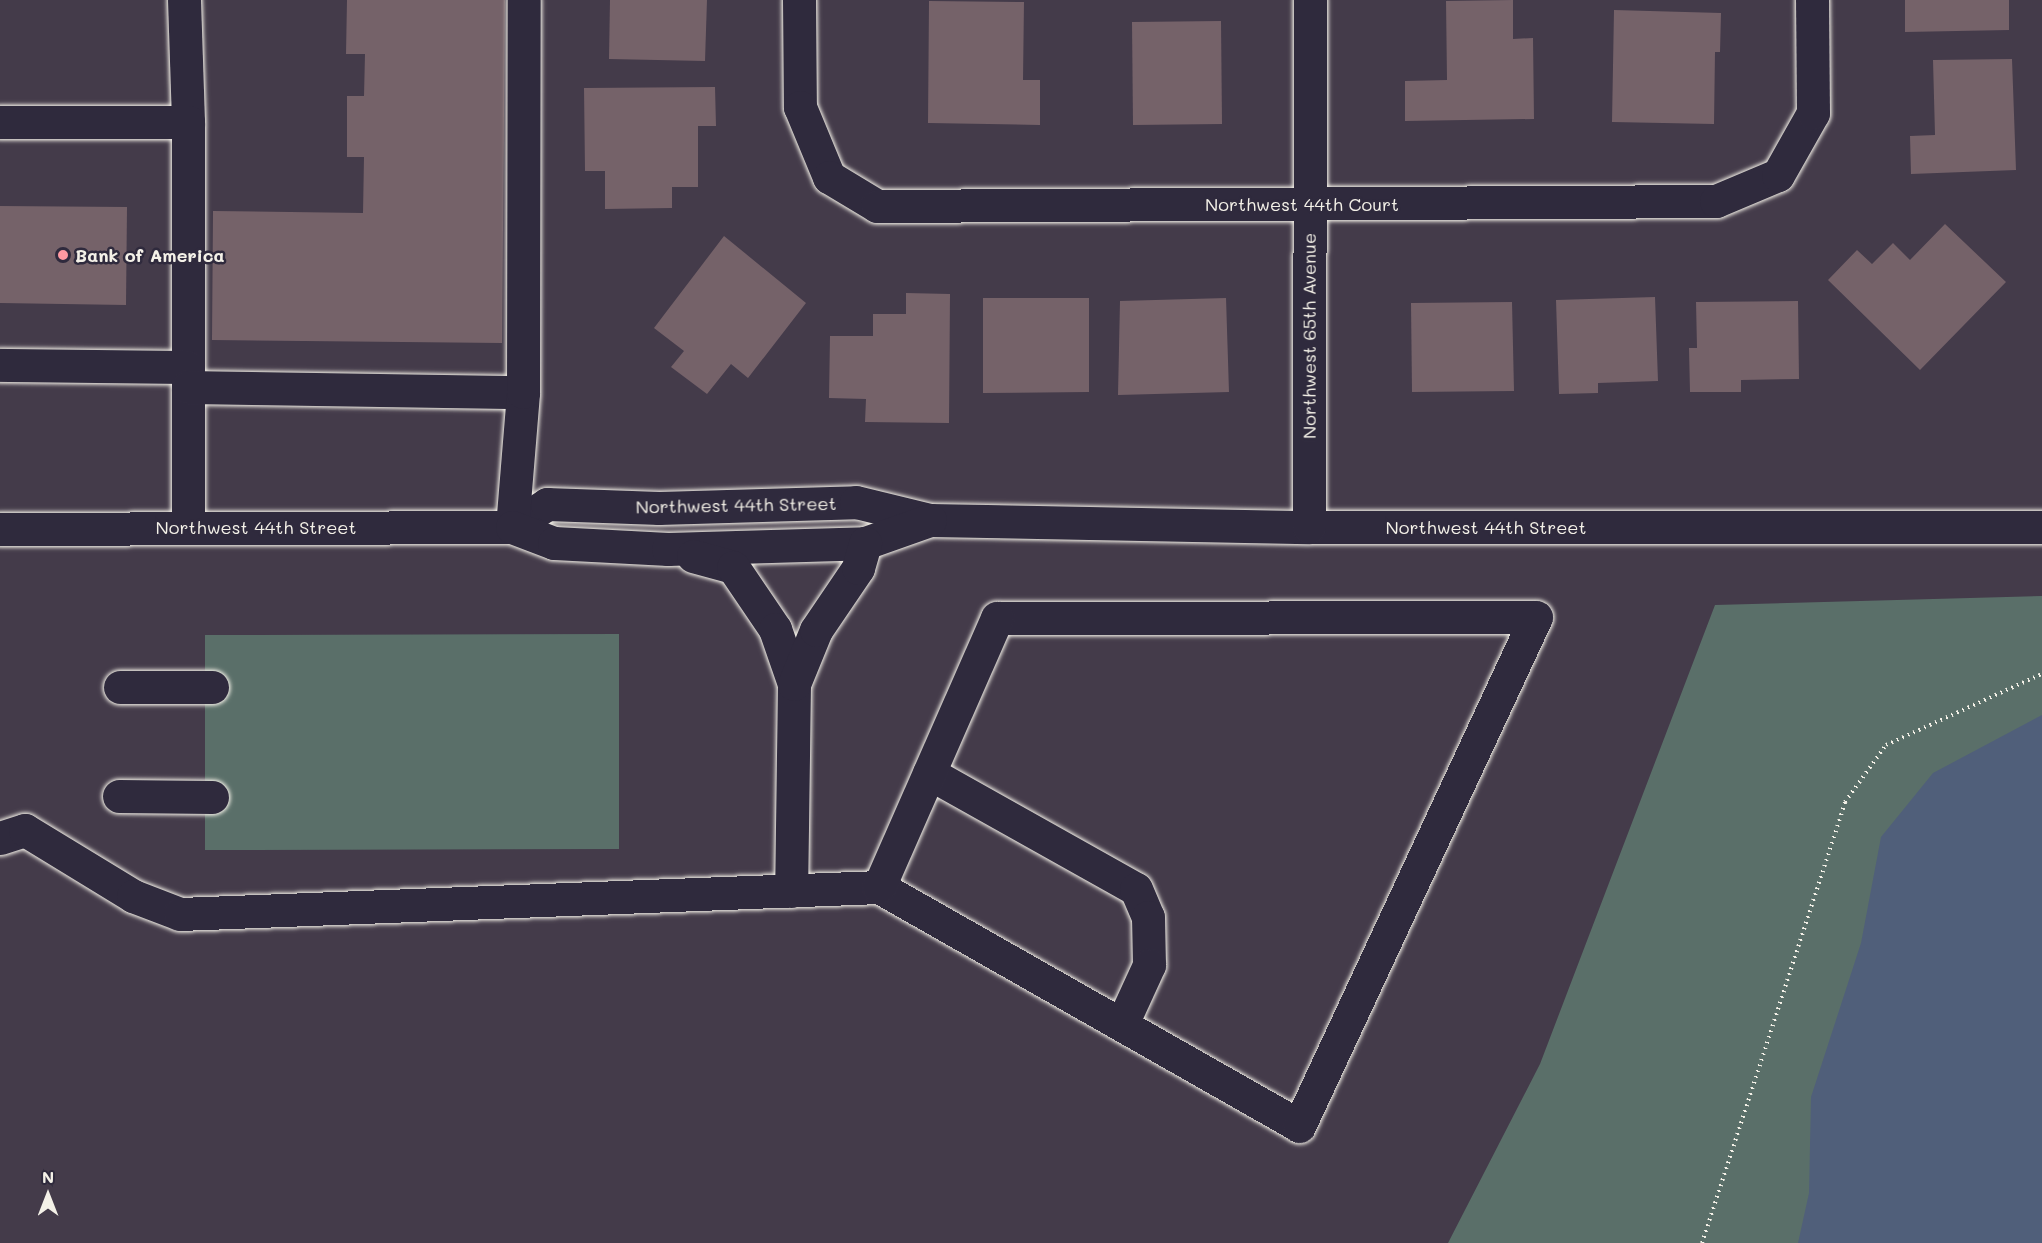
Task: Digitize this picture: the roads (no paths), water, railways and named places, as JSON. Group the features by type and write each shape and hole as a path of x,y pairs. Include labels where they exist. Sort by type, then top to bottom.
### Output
{"street":[{"path":"184,0 188,122 188,527"},
{"path":"512,527 523,392 524,0"},
{"name":"Northwest 44th Court","path":"799,0 800,107 829,177 877,206 1716,201 1778,175 1813,113 1812,0"},
{"name":"Northwest 65th Avenue","path":"1309,527 1310,0"},
{"path":"0,122 188,122"},
{"path":"0,366 523,392"},
{"name":"Northwest 44th Street","path":"512,527 547,504 658,508 856,502 930,520 1309,527 2042,527"},
{"name":"Northwest 44th Street","path":"0,529 512,527 554,543 668,549 865,543 930,520"},
{"path":"794,684 816,630 858,568 865,543"},
{"path":"668,549 733,567 775,629 794,684 791,891"},
{"path":"0,838 25,830 132,896 180,914 879,887 1299,1126 1536,617 997,618 879,887"},
{"path":"120,687 212,687"},
{"path":"929,773 1136,889 1148,917 1149,965 1122,1024"},
{"path":"119,796 212,797"}],"water":[{"path":"2042,715 2042,1243 1798,1243 1809,1193 1811,1097 1861,943 1881,837 1933,773"}],"place":[{"name":"Bank of America","path":"63,255"}]}
